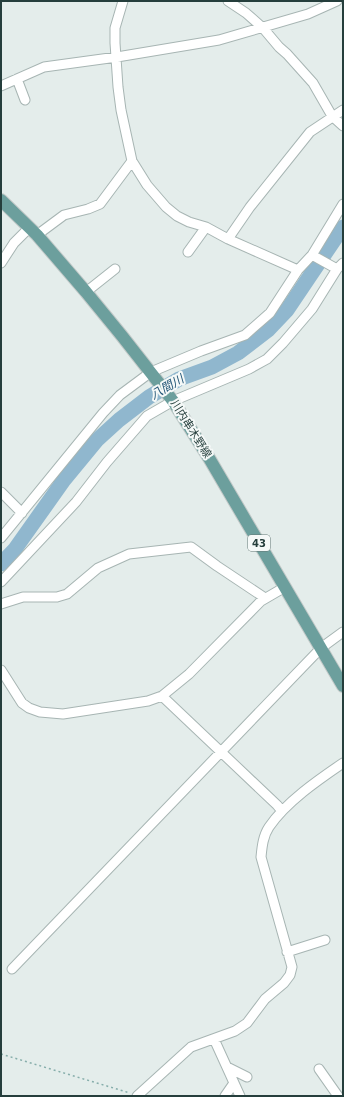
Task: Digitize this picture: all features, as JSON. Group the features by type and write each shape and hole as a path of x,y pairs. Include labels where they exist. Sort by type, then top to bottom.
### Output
{"main road":[{"name":"川内串木野線","path":"1,200 33,231 86,292 173,401 209,458 343,686"}],"street":[{"path":"123,1 115,28 118,87 121,110 132,161 147,185 166,207 177,216 189,222 206,227 228,240 298,270"},
{"path":"228,1 246,13 263,28 314,83 332,116 343,126"},
{"path":"1,86 44,67 117,57 219,40 308,14 337,1"},
{"path":"18,79 25,100"},
{"path":"228,240 250,207 310,132 343,110"},
{"path":"1,263 14,244 33,231 64,215 88,209 100,204 132,161"},
{"path":"1,538 103,413 120,395 150,372 245,335 270,313 298,270 312,255 339,208 343,204"},
{"path":"188,252 206,227"},
{"path":"1,582 76,502 107,462 147,416 173,401 249,369 267,359 283,343 312,309 340,266 312,255"},
{"path":"86,292 115,268"},
{"path":"1,492 22,513"},
{"path":"1,604 23,597 57,597 67,594 98,568 129,554 191,547 265,598"},
{"path":"1,670 22,703 29,708 40,712 63,714 117,707 148,701 162,696 189,674 265,598 285,586"},
{"path":"12,970 321,648 343,632"},
{"path":"162,696 277,805 282,812"},
{"path":"137,1096 191,1047 235,1031 247,1023 265,999 284,983 290,974 292,967 260,857 263,843 269,828 282,812 314,782 343,763"},
{"path":"287,952 325,940"},
{"path":"214,1039 240,1096"},
{"path":"227,1067 248,1077"},
{"path":"319,1070 338,1096"},
{"path":"225,1096 234,1083"}],"path":[{"path":"1,1054 137,1096"}],"waterway":[{"name":"八間川","path":"1,564 15,549 64,480 97,440 119,420 149,397 179,379 212,367 238,353 268,330 287,310 343,227"}]}
